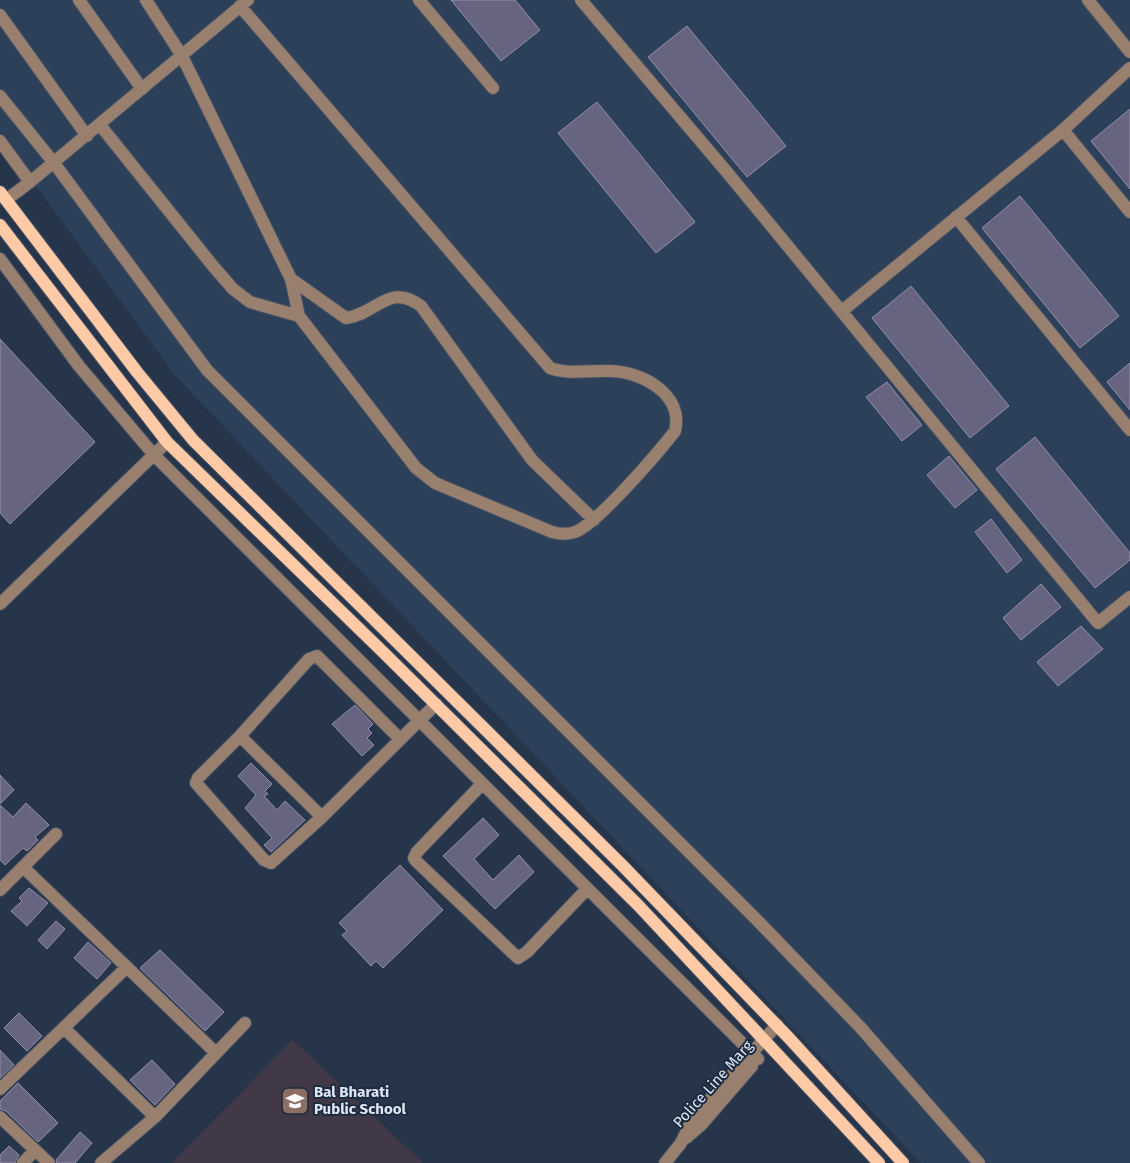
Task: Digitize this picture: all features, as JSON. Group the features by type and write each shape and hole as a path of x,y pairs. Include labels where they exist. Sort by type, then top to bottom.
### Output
{"main road":[{"path":"3,196 137,372 193,440 622,865 780,1028 903,1163"},
{"path":"0,224 167,442 436,704 638,905 879,1163"}],"street":[{"path":"78,0 142,89"},
{"path":"3,196 30,182 54,163 182,56 244,3 550,368 560,372 613,371 629,374 656,385 667,396 678,420 675,432 594,520 575,532 562,535 435,483 416,468 299,316 291,280 182,56 146,0"},
{"path":"419,0 493,88"},
{"path":"581,0 842,311 1098,623 1130,597"},
{"path":"1088,0 1130,52"},
{"path":"0,15 87,136"},
{"path":"842,311 1063,130 1130,68"},
{"path":"0,96 54,163 206,370 758,920 855,1022 979,1163"},
{"path":"100,125 233,289 250,302 299,316"},
{"path":"1063,130 1130,212"},
{"path":"0,142 30,182"},
{"path":"956,217 1130,430"},
{"path":"0,258 79,366 154,455 755,1056"},
{"path":"291,280 346,318 356,317 398,296 410,298 421,306 532,460 594,520"},
{"path":"0,604 167,442"},
{"path":"400,739 316,656 309,659 240,736 198,778 196,783 264,860 271,863 322,817 436,704"},
{"path":"240,736 322,817"},
{"path":"482,784 417,852 414,858 416,861 518,958 528,952 588,889"},
{"path":"0,890 56,834"},
{"path":"23,867 216,1053"},
{"path":"0,1089 127,966"},
{"path":"102,1163 155,1117 245,1023"},
{"path":"64,1028 155,1117"},
{"name":"Police Line Marg","path":"665,1163 681,1143 701,1125 755,1056 780,1028"},
{"path":"0,1117 49,1163"},
{"path":"23,1163 35,1150"}],"shaded area":[{"path":"0,0 1130,0 1130,1163 921,1163 175,375 0,137"},
{"name":"Bal Bharati Public School","path":"293,1040 423,1163 172,1163"}],"building":[{"path":"451,0 515,0 540,30 501,61"},
{"path":"687,26 786,146 747,177 648,57"},
{"path":"597,102 695,222 656,253 558,133"},
{"path":"1130,109 1130,189 1091,141"},
{"path":"1020,196 1119,316 1080,348 982,228"},
{"path":"911,286 1009,406 970,438 872,318"},
{"path":"0,339 95,442 10,524 0,513"},
{"path":"1130,363 1130,410 1107,382"},
{"path":"887,382 922,425 902,441 866,397"},
{"path":"1035,437 1130,553 1130,560 1095,588 996,469"},
{"path":"949,456 977,490 955,508 927,475"},
{"path":"991,519 1022,560 1007,573 975,532"},
{"path":"1041,584 1061,607 1021,640 1003,618"},
{"path":"1081,626 1103,649 1058,686 1037,662"},
{"path":"355,705 373,724 368,729 372,733 367,738 374,745 362,756 332,724"},
{"path":"251,763 272,784 265,791 268,794 264,796 277,810 285,801 305,820 271,852 264,845 272,838 245,808 256,795 238,776"},
{"path":"0,775 14,790 0,804"},
{"path":"26,803 49,825 35,837 38,840 27,851 23,848 5,865 0,860 0,805 13,817"},
{"path":"483,818 499,835 474,859 493,880 519,855 534,872 495,909 443,856"},
{"path":"400,865 443,910 383,968 376,961 371,966 342,935 347,931 339,923"},
{"path":"29,888 48,903 27,926 11,911 22,901 19,898"},
{"path":"56,921 65,929 47,949 38,940"},
{"path":"88,942 111,963 97,979 74,958"},
{"path":"160,950 224,1012 205,1031 140,968"},
{"path":"19,1013 42,1036 27,1051 4,1028"},
{"path":"0,1050 14,1065 0,1078"},
{"path":"152,1060 175,1084 155,1105 130,1080"},
{"path":"18,1083 58,1123 38,1142 6,1111 0,1109 0,1101"},
{"path":"80,1132 92,1143 75,1163 57,1163 56,1160"},
{"path":"9,1146 19,1155 15,1163 0,1163 0,1155"}],"place":[{"name":"Bal Bharati Public School","path":"295,1101"}]}
